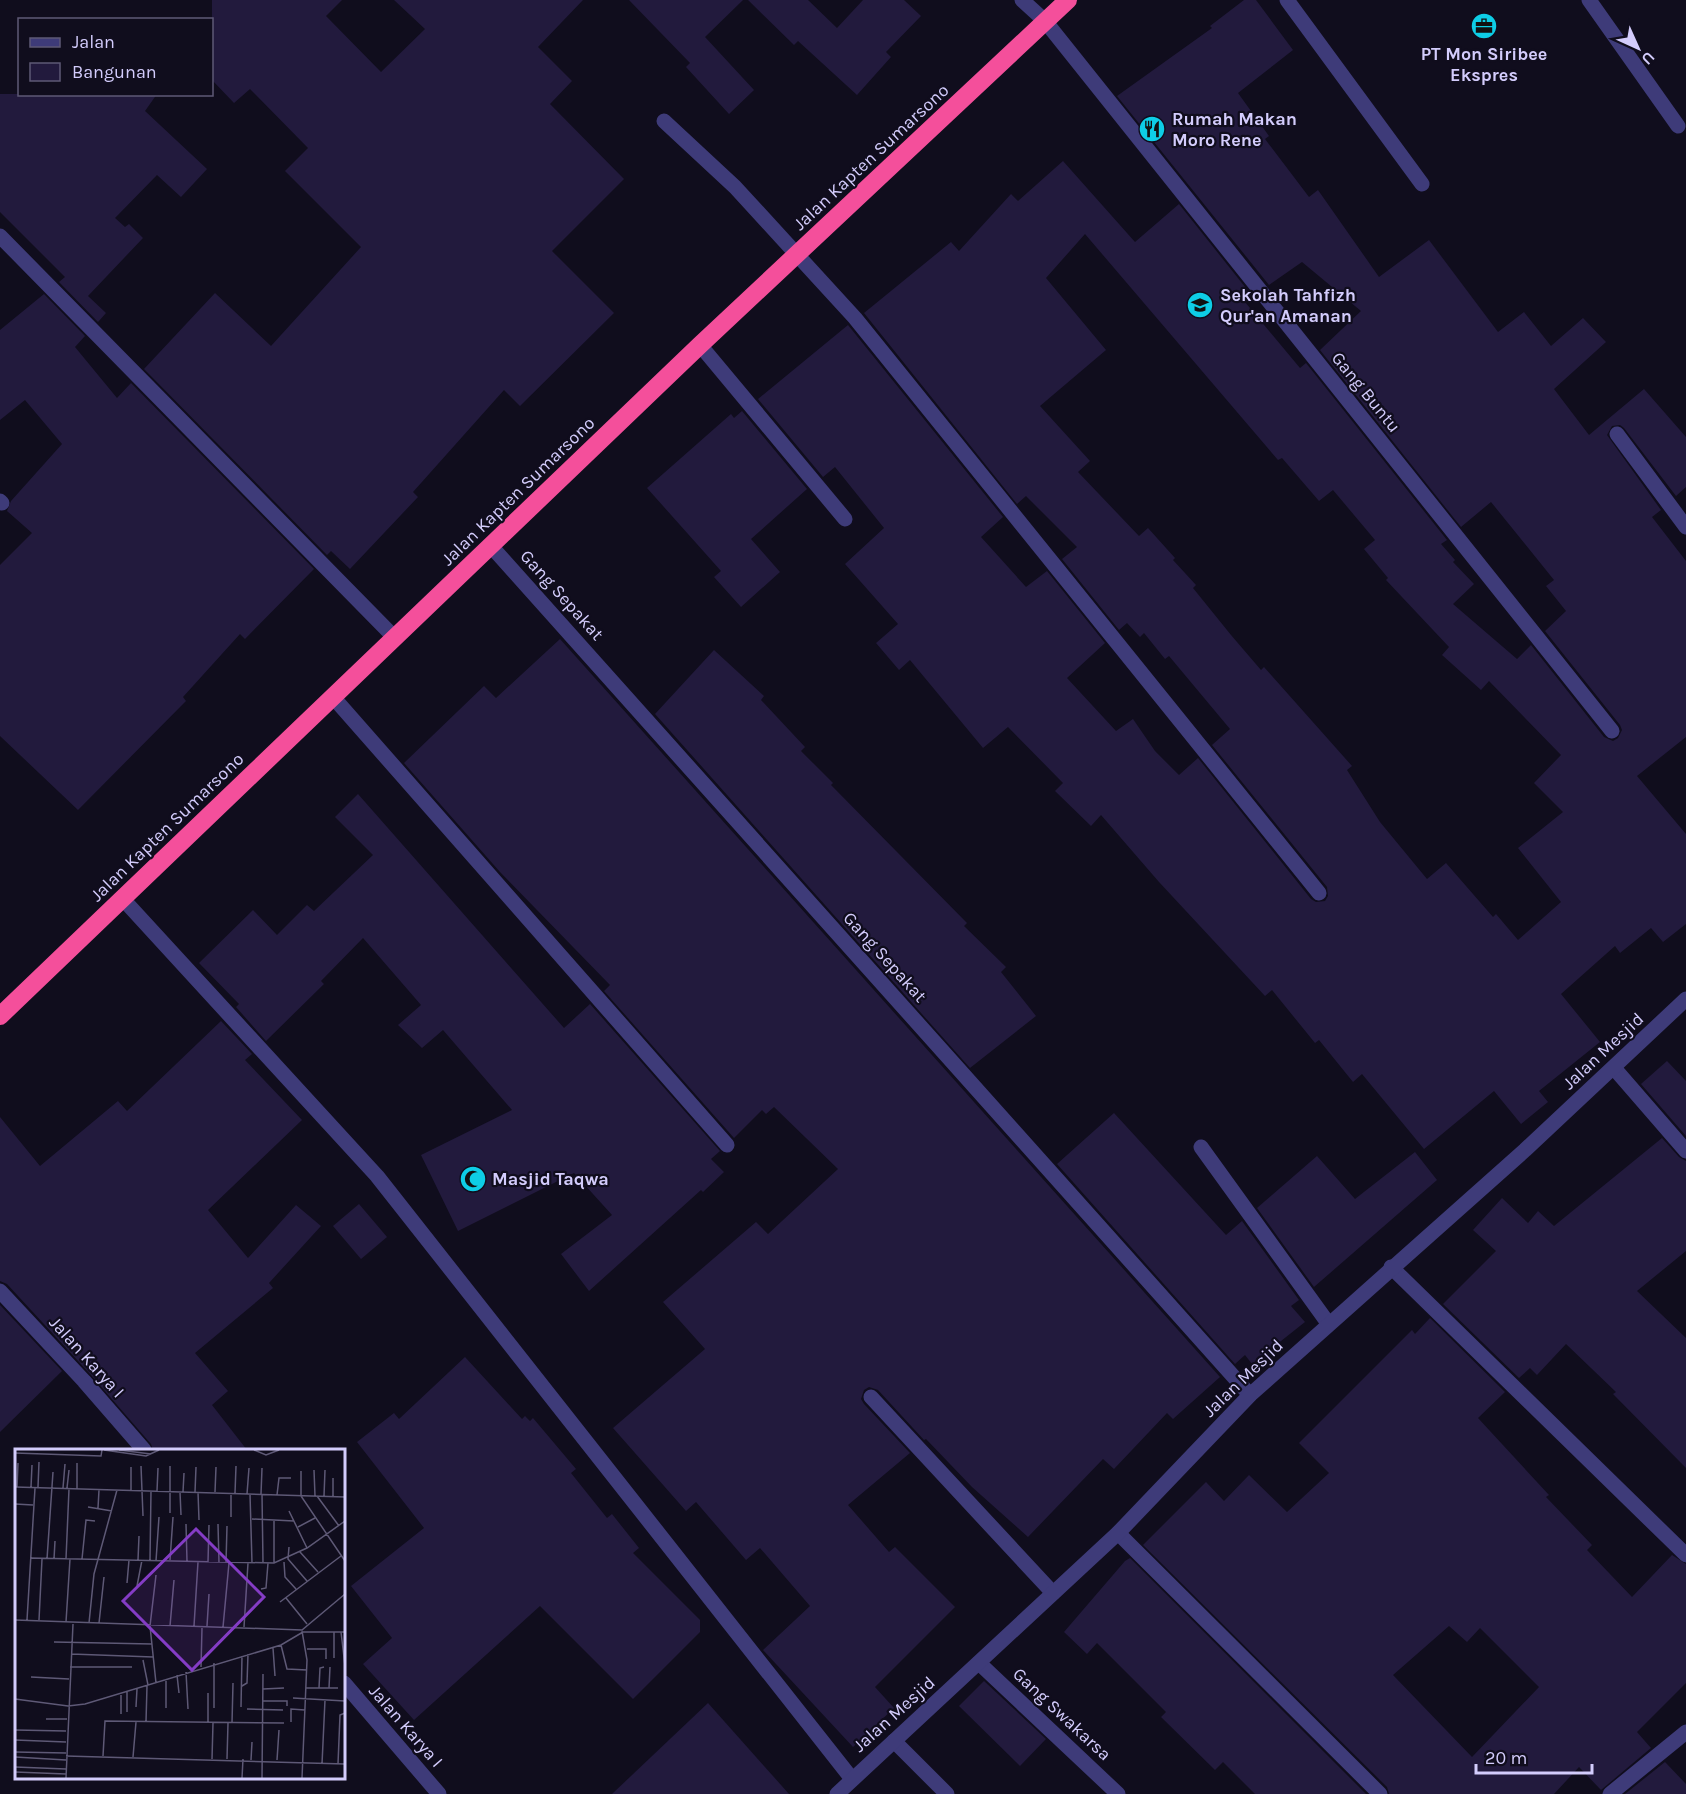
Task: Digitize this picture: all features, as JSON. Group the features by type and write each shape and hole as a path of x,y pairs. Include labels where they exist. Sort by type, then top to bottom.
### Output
{"highway":[{"name":"Jalan Kapten Sumarsono","path":"0,1016 700,345 1068,0"}],"street":[{"name":"Gang Buntu","path":"1022,0 1045,21 1612,731"},
{"path":"1287,0 1422,184"},
{"path":"1589,0 1678,126"},
{"path":"664,121 735,188 798,254 863,328 1319,893"},
{"path":"0,236 395,638"},
{"path":"700,345 845,519"},
{"path":"1617,434 1686,527"},
{"name":"Gang Sepakat","path":"491,546 1250,1395"},
{"path":"333,697 727,1145"},
{"path":"122,898 377,1176 852,1779"},
{"name":"Jalan Mesjid","path":"837,1794 1118,1533 1250,1395 1614,1068 1686,999"},
{"path":"1614,1068 1686,1151"},
{"path":"1201,1147 1328,1323"},
{"path":"1391,1267 1686,1555"},
{"name":"Jalan Karya I","path":"0,1291 84,1381 143,1449"},
{"path":"871,1396 1053,1593"},
{"path":"1118,1533 1380,1794"},
{"name":"Gang Swakarsa","path":"979,1663 1118,1794"},
{"name":"Jalan Karya I","path":"345,1684 439,1794"},
{"path":"1610,1794 1686,1732"},
{"path":"894,1741 947,1794"}],"building":[{"path":"212,0 342,0 326,16 381,72 425,29 394,0 583,0 538,47 572,81 550,104 624,179 552,251 614,313 520,406 504,390 413,492 418,497 350,569 331,551 327,555 144,369 215,293 271,346 361,247 285,171 308,148 250,89 234,103 213,81"},
{"path":"629,0 743,0 705,37 754,90 729,114 686,67 690,63"},
{"path":"748,0 808,0 837,28 863,0 904,0 921,16 886,52 891,57 857,95 798,41 794,45"},
{"path":"1244,0 1256,0 1293,50 1238,93 1269,136 1265,139 1309,197 1318,190 1379,277 1429,240 1498,332 1524,312 1551,346 1583,318 1606,342 1554,389 1589,435 1644,389 1686,437 1686,487 1676,496 1624,428 1620,425 1612,426 1607,435 1661,510 1652,517 1686,561 1686,737 1637,776 1686,834 1686,924 1663,942 1651,928 1620,953 1615,946 1561,994 1600,1042 1539,1091 1548,1102 1521,1124 1494,1091 1424,1149 1362,1074 1353,1082 1319,1040 1315,1043 1272,990 1265,996 1159,882 1101,815 1091,826 1055,791 1063,783 1008,727 983,748 910,660 899,670 876,643 898,624 845,564 884,528 835,467 823,477 758,399 848,325 1003,517 981,537 1026,587 1047,571 1105,643 1067,678 1116,731 1133,719 1155,751 1179,775 1198,758 1311,899 1316,902 1325,901 1328,896 1327,887 1212,745 1230,729 1169,656 1165,659 1144,633 1140,637 1127,623 1119,630 1062,559 1077,547 1026,496 1017,504 864,313 951,242 959,251 1011,194 1018,201 1063,161 1135,242 1179,204 1253,297 1245,302 1300,368 1306,363 1447,540 1441,544 1455,560 1453,562 1474,584 1453,604 1517,659 1531,645 1604,737 1613,741 1618,738 1622,730 1620,725 1545,631 1566,611 1546,586 1554,580 1491,502 1461,527 1320,350 1361,311 1302,262 1269,285 1117,96 1212,28 1210,26","holes":["1085,234 1278,460 1282,458 1319,501 1333,490 1375,540 1364,549 1388,578 1386,580 1449,647 1442,655 1481,690 1489,681 1561,755 1534,783 1563,812 1518,848 1561,902 1518,940 1496,914 1493,917 1446,863 1427,879 1380,822 1347,770 1352,766 1264,667 1261,670 1231,635 1193,588 1196,585 1173,560 1175,558 1148,528 1139,536 1078,472 1090,461 1040,406 1106,350 1046,278"]},
{"path":"0,94 156,96 145,111 207,169 181,197 157,175 115,218 125,227 129,224 143,238 88,296 106,313 98,322 59,282 65,277 0,212"},
{"path":"44,294 85,336 75,347 117,398 131,383 314,569 245,639 240,634 183,697 186,701 78,810 0,736 0,565 32,533 7,511 11,501 62,444 25,400 0,420 0,330"},
{"path":"742,411 807,489 751,539 780,572 741,607 714,577 721,571 647,488 731,414 734,418"},
{"path":"560,639 1220,1377 1173,1419 1167,1413 1114,1469 1103,1459 1028,1537 972,1487 926,1439 924,1440 878,1390 869,1387 864,1390 861,1399 864,1404 910,1453 848,1505 889,1552 895,1547 955,1607 875,1687 894,1708 853,1747 763,1650 810,1606 760,1548 746,1560 696,1502 686,1511 613,1428 705,1349 663,1302 756,1222 768,1234 838,1169 774,1107 766,1114 762,1110 734,1138 604,991 610,985 500,872 404,763 484,686 496,698"},
{"path":"714,650 764,696 761,700 805,747 801,751 833,783 831,785 967,923 964,926 1006,967 1001,972 1036,1016 970,1068 655,714"},
{"path":"358,794 564,1028 590,1004 720,1151 711,1159 724,1172 589,1291 561,1254 612,1215 574,1173 458,1231 421,1155 512,1110 443,1030 422,1048 398,1025 421,1005 363,938 321,981 324,984 266,1041 236,1007 239,1004 199,963 253,910 277,935 307,905 314,911 373,855 335,817"},
{"path":"221,1021 252,1054 245,1060 302,1120 208,1210 248,1258 296,1205 321,1226 269,1283 273,1288 195,1353 228,1391 212,1405 246,1449 153,1449 151,1444 91,1375 7,1284 0,1281 0,1117 40,1166 118,1101 127,1111"},
{"path":"1667,1061 1686,1081 1686,1136 1641,1084"},
{"path":"1114,1113 1226,1235 1242,1221 1299,1300 1291,1306 1305,1322 1252,1364 1245,1355 1235,1364 1057,1164"},
{"path":"1662,1138 1679,1157 1686,1161 1686,1251 1637,1291 1686,1338 1686,1468 1613,1394 1616,1392 1566,1344 1537,1375 1530,1368 1519,1378 1443,1304 1496,1251 1473,1230 1502,1198 1528,1223 1538,1211 1554,1226"},
{"path":"1415,1152 1437,1180 1314,1287 1257,1208 1317,1156 1355,1199"},
{"path":"359,1204 387,1237 361,1259 333,1226"},
{"path":"0,1305 62,1371 0,1432"},
{"path":"1430,1318 1505,1392 1478,1418 1549,1495 1546,1497 1592,1545 1587,1550 1632,1597 1672,1555 1686,1564 1686,1683 1637,1732 1651,1748 1601,1790 1579,1767 1554,1794 1389,1794 1387,1787 1143,1545 1206,1482 1224,1501 1249,1475 1287,1512 1329,1473 1299,1443 1412,1330 1415,1334","holes":["1449,1626 1467,1642 1480,1628 1539,1687 1472,1757 1393,1675"]},
{"path":"465,1357 522,1419 525,1416 530,1421 533,1418 576,1469 571,1473 607,1518 612,1514 639,1548 633,1553 700,1620 700,1632 633,1699 540,1606 414,1720 363,1664 392,1638 351,1586 424,1528 357,1442 394,1413 399,1419"},
{"path":"1130,1558 1366,1794 1255,1794 1223,1762 1215,1770 1161,1717 1166,1712 1097,1643 1087,1654 1064,1632"},
{"path":"984,1681 1046,1739 1020,1766 959,1706"},
{"path":"708,1703 789,1794 612,1794"},
{"path":"1665,1762 1686,1784 1686,1794 1625,1794"}],"place":[{"name":"PT Mon Siribee Ekspres","path":"1484,26"},
{"name":"Rumah Makan Moro Rene","path":"1152,129"},
{"name":"Sekolah Tahfizh Qur'an Amanan","path":"1200,305"},
{"name":"Masjid Taqwa","path":"473,1179"}]}
